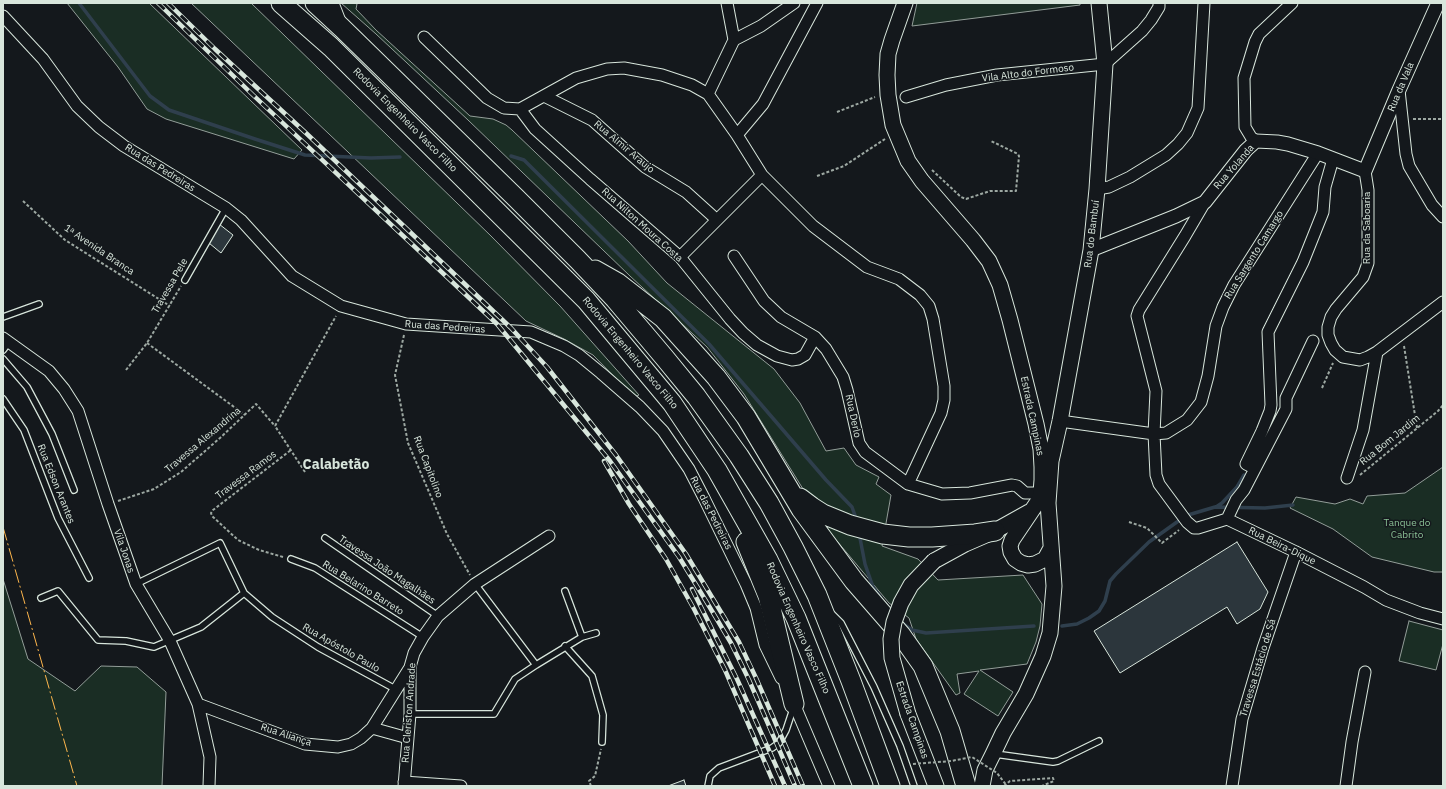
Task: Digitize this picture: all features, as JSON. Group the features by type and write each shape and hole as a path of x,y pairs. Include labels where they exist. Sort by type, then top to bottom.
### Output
{"highway":[{"name":"Rodovia Engenheiro Vasco Filho","path":"281,3 332,47 586,300 672,403 717,470 768,560 796,618 863,786"},
{"path":"315,3 578,260 615,299 696,396 739,456 769,503 793,547 816,595 851,682 890,786"},
{"path":"578,260 618,283 663,318 716,377 746,417 801,509 850,575 901,635 923,666 950,731 966,786"},
{"path":"717,470 768,596 794,704"},
{"path":"785,482 802,501 823,514 850,525 883,534 909,537 932,537 995,531"}],"main road":[{"name":"Estrada Campinas","path":"905,3 888,54 888,92 890,112 896,132 908,161 922,181 973,240 989,261 995,273 1010,320 1036,424 1041,450 1042,467 1041,493 1032,511 934,561 911,585 904,597 894,622 892,633 892,658 908,714 936,786"},
{"name":"Rua do Bambuí","path":"1051,461 1091,250 1097,189 1105,64 1099,3"},
{"path":"1036,424 1043,432 1048,433 1053,433 1059,424"},
{"name":"Estrada Campinas","path":"982,786 985,770 992,754 1026,694 1043,656 1050,634 1054,586 1048,503 1051,461"},
{"path":"1032,511 1012,540 1010,546 1011,552 1015,559 1028,565 1035,564 1045,559 1051,548"}],"street":[{"path":"333,3 342,28"},
{"path":"708,94 734,40 727,3"},
{"path":"734,40 761,26 794,3"},
{"path":"737,134 763,104 818,3"},
{"path":"1105,64 1142,31 1151,20 1159,3"},
{"path":"1097,189 1109,187 1130,177 1166,155 1187,133 1198,108 1204,3"},
{"name":"Rua Yolanda","path":"1091,250 1176,216 1205,202 1246,150 1256,141 1251,137 1245,126 1244,78 1255,42 1259,34 1292,3"},
{"name":"Rua da Vala","path":"1365,171 1438,3"},
{"name":"Rua das Pedreiras","path":"3,16 42,59 77,106 99,127 124,146 226,208 241,220 292,276 341,306 395,322 531,332 564,346 579,355 640,407 663,432 689,469 731,552 756,608 765,645 794,704 829,786"},
{"path":"424,37 487,98 504,108 520,109 576,78 607,69 624,68 662,75 692,86 708,94 737,134 762,175 813,226 867,267 899,279 920,295 929,306 933,318 944,386 944,400 940,413 908,484"},
{"name":"Vila Alto do Formoso","path":"906,96 946,85 997,75 1105,64"},
{"path":"1399,90 1406,154 1409,166 1432,205 1443,217"},
{"name":"Rua Almir Araujo","path":"544,96 592,120 645,167 686,192 717,220"},
{"name":"Rua Nilton Moura Costa","path":"520,109 535,129 680,257 743,333 768,352 792,360 798,359 805,355 815,337"},
{"path":"1256,141 1277,142 1318,153 1365,171"},
{"name":"Rua Sargento Camargo","path":"1059,424 1154,434 1166,433 1187,420 1201,402 1208,376 1216,326 1222,307 1234,285 1318,153"},
{"path":"1251,467 1246,464 1270,411 1268,332 1303,262 1323,212 1325,187 1333,159"},
{"name":"Rua da Saboaria","path":"1338,353 1331,343 1328,335 1328,327 1331,317 1336,309 1364,277 1368,263 1368,190 1365,171"},
{"path":"680,257 762,175"},
{"path":"1205,202 1138,310 1137,316 1156,391 1154,434 1156,475 1159,484 1191,526 1198,528 1228,515 1236,500 1244,490 1251,467 1286,409 1286,398 1313,341"},
{"name":"Rua Derlo","path":"734,256 764,301 781,317 815,337 826,349 843,377 861,448 908,484 942,494 970,493 1012,485 1017,486 1025,493 1041,493"},
{"path":"1338,353 1343,357 1360,360 1377,352 1443,302"},
{"name":"Vila Jonas","path":"5,343 49,371 57,379 78,411 136,584 170,641 198,704 210,757 211,766 209,786"},
{"path":"1347,478 1363,430 1377,352"},
{"name":"Rua Beira-Dique","path":"1228,515 1386,600 1420,613 1443,618"},
{"name":"Rua Cleriston Andrade","path":"404,784 410,714 410,668 414,653 423,637 438,616 475,584 549,536"},
{"name":"Travessa Estácio de Sá","path":"1232,786 1242,719 1262,648 1296,552"},
{"name":"Rua Aliança","path":"198,704 305,744 338,747 351,744 361,738 372,728 410,668"},
{"path":"1346,786 1352,742 1365,672"},
{"path":"372,728 408,738"},
{"path":"404,784 461,786"}],"lane":[{"name":"Travessa Pele","path":"185,280 226,208"},
{"path":"3,317 39,304"},
{"path":"3,359 27,387 52,434 74,490"},
{"name":"Rua Edson Arantes","path":"3,399 24,430 58,518 89,578"},
{"name":"Travessa João Magalhães","path":"325,538 438,616"},
{"name":"Rua Apóstolo Paulo","path":"136,584 220,543 244,593 272,617 318,647 397,690"},
{"name":"Rua Belarino Barreto","path":"291,559 315,568 423,637"},
{"path":"475,584 536,665"},
{"path":"565,591 582,637"},
{"path":"41,598 58,592 98,640 126,641 154,647 201,627 244,593"},
{"path":"816,595 841,623 874,687 900,746 914,786"},
{"path":"410,714 494,714 516,679 565,646 582,637 596,632"},
{"path":"565,646 592,676 603,715 602,742"},
{"path":"708,786 710,776 719,768 772,748 779,743 786,730 794,704"},
{"path":"992,754 1053,762 1100,741"}],"path":[{"path":"837,112 888,92"},
{"path":"1402,119 1443,119"},
{"path":"817,176 844,166 896,132"},
{"path":"929,167 941,180 966,199 990,191 1016,191 1018,154 991,141"},
{"name":"1ᵃ Avenida Branca","path":"23,201 66,240 170,306"},
{"name":"Travessa Pele","path":"126,370 147,343 185,280"},
{"path":"305,472 275,426 341,306"},
{"name":"Rua Capitolino","path":"406,324 395,375 408,443 446,534 475,584"},
{"path":"1402,334 1417,428"},
{"path":"147,343 245,415"},
{"path":"1322,388 1338,353"},
{"name":"Travessa Alexandrina","path":"108,504 154,489 176,475 215,443 256,404 275,426"},
{"name":"Rua Bom Jardim","path":"1347,478 1348,481 1353,481 1438,412 1443,405"},
{"name":"Travessa Ramos","path":"291,450 211,513 212,516 238,540 248,546 291,559"},
{"path":"1129,522 1147,528 1162,543 1184,518"},
{"path":"591,786 589,781 595,776 602,742"},
{"path":"913,764 951,761 972,757 998,773 1007,786"},
{"path":"1004,786 1010,781 1053,778 1054,781 1042,786"}],"green space":[{"path":"67,3 149,3 302,150 294,159 166,119 147,109 118,67"},
{"path":"191,3 251,3 491,236 560,306 639,395 634,397 593,355 526,321"},
{"path":"341,3 357,4 356,9 376,30 470,116 493,119 506,125 512,130 628,241 667,283 774,369 800,403 826,451 844,448 856,465 879,477 876,484 891,495 882,546 918,559 938,580 1023,575 1042,604 1040,626 1036,642 1027,664 980,670 1013,692 998,716 964,694 979,671 957,674 960,693 956,695 916,639 909,618 889,603 831,534 744,394 707,347 630,276 468,120"},
{"path":"917,3 1080,3 1080,5 912,26"},
{"name":"Tanque do Cabrito","path":"1443,467 1443,572 1434,572 1372,557 1333,529 1290,508 1296,497 1335,504 1350,499 1363,504 1367,496 1405,493"},
{"path":"3,579 28,659 75,691 101,666 137,667 166,692 162,786 3,786"},
{"path":"1409,621 1443,630 1443,644 1436,670 1399,661"}],"building":[{"path":"219,224 233,235 221,253 209,243"},
{"path":"1237,542 1268,592 1260,609 1237,624 1227,607 1120,673 1094,631"},
{"path":"684,780 686,786 668,786"}],"waterway":[{"path":"79,3 150,96 169,110 305,155 371,158 400,157"},
{"path":"511,156 524,160 709,344 826,480 852,507 857,521"},
{"path":"1216,507 1222,503 1237,487 1244,475"},
{"path":"1062,626 1077,624 1099,611 1105,601 1110,581 1116,574 1149,542 1188,515 1215,507 1265,508 1293,505"},
{"path":"859,533 865,564 873,587 881,598"},
{"path":"902,623 912,630 926,633 1034,626"}],"railway":[{"path":"158,3 253,95 497,324 610,461 679,557 731,643 749,680 795,786"},
{"path":"168,3 511,328 547,367 616,455 686,554 739,642 803,786"},
{"path":"604,461 629,504 666,559 694,609 725,670 775,786"},
{"path":"692,589 737,679 785,786"}],"power":[{"path":"3,527 77,786"}],"district":[{"name":"Calabetão","path":"336,465"}]}
